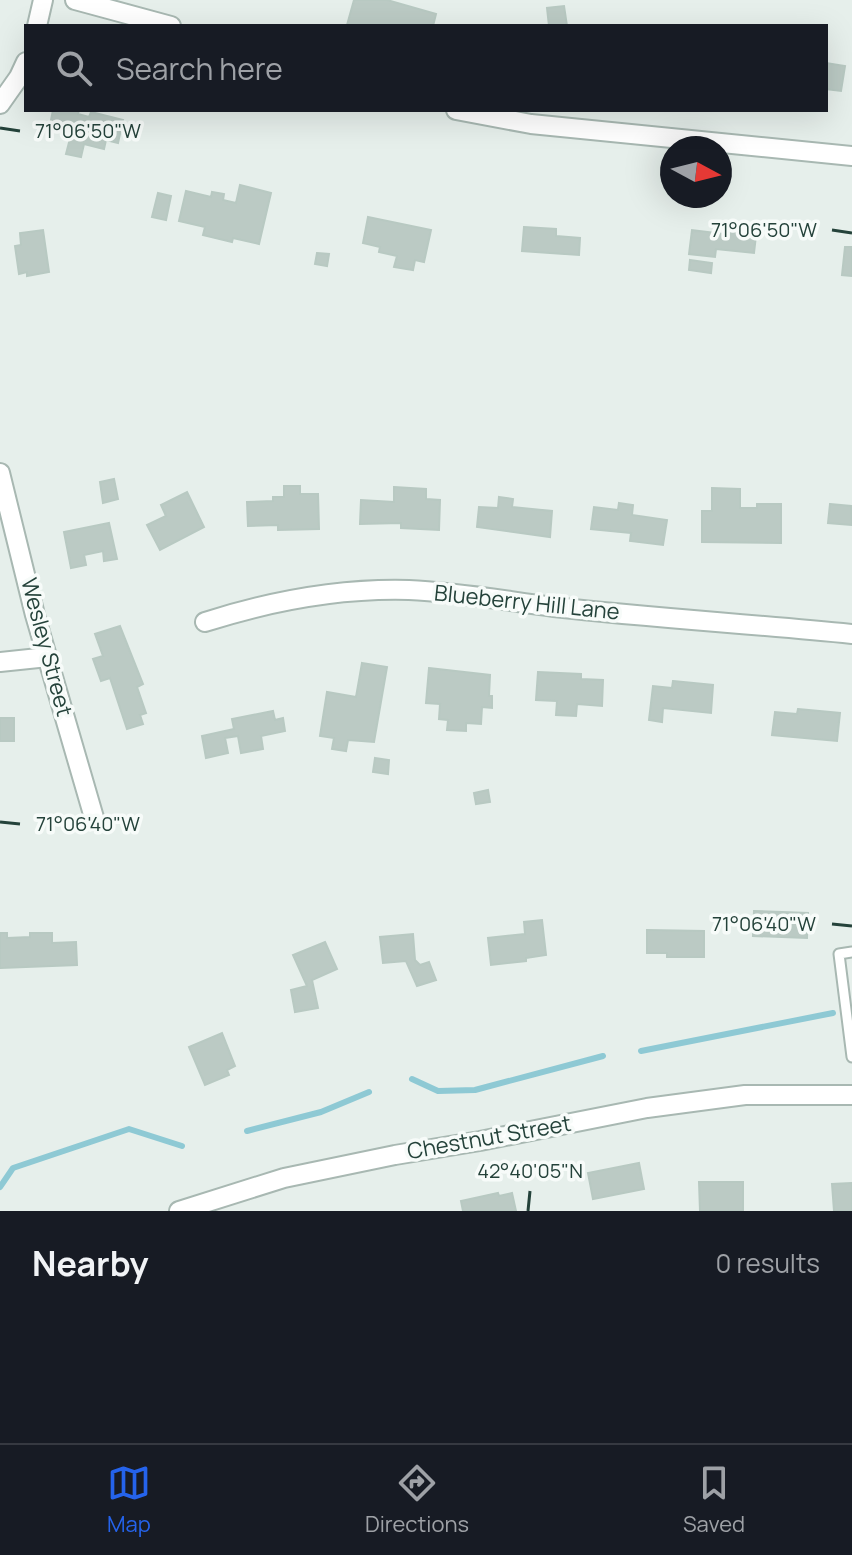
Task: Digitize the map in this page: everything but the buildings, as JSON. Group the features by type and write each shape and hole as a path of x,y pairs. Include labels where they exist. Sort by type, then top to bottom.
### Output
{"street":[{"path":"37,24 43,0"},
{"path":"75,0 164,24"},
{"path":"0,104 24,66"},
{"path":"467,112 531,124 852,156"},
{"name":"Wesley Street","path":"0,473 95,821"},
{"name":"Blueberry Hill Lane","path":"205,622 261,604 324,594 407,590 466,594 554,607 852,634"},
{"path":"0,662 48,657"},
{"name":"Chestnut Street","path":"179,1211 284,1178 647,1108 745,1095 852,1095"}],"lane":[{"path":"852,952 839,954 852,1057"}],"waterway":[{"path":"641,1051 833,1013"},
{"path":"412,1079 438,1091 475,1090 603,1056"},
{"path":"247,1131 321,1112 369,1092"},
{"path":"0,1187 13,1168 129,1129 182,1146"}]}
